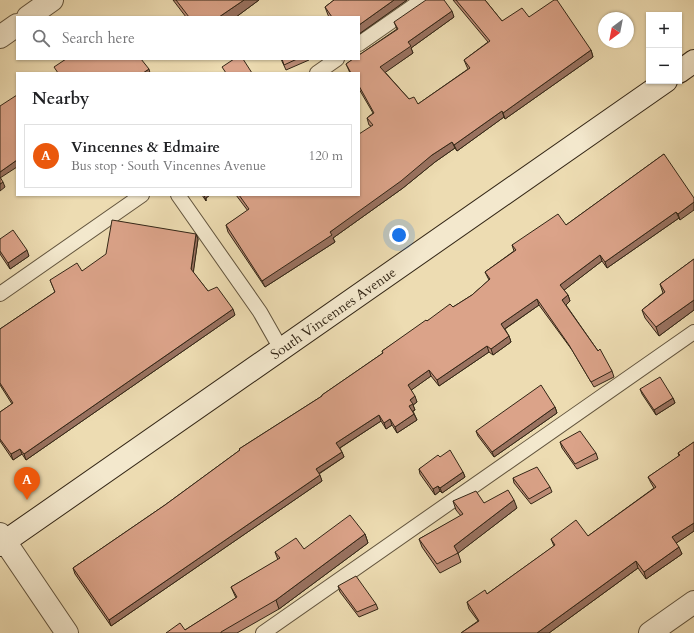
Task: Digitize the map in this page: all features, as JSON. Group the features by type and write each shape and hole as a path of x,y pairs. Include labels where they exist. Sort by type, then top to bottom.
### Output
{"main road":[{"path":"29,16 52,0"},
{"path":"0,37 16,26"},
{"path":"682,70 694,61"},
{"name":"South Vincennes Avenue","path":"2,540 281,349 662,84"},
{"path":"2,540 67,633"},
{"path":"650,633 694,602"}],"lane":[{"path":"360,43 422,0"},
{"path":"318,72 336,60"},
{"path":"0,294 141,196"},
{"path":"179,196 260,312 281,349"},
{"path":"263,633 694,332"}],"building":[{"path":"176,0 244,0 220,16 188,16"},
{"path":"334,0 394,0 360,24 360,16 331,16 325,7"},
{"path":"426,0 444,0 452,11 408,42 411,46 380,67 409,99 414,97 418,104 470,68 464,60 490,41 456,0 485,0 502,21 522,8 529,17 554,0 557,0 591,50 503,113 502,111 454,145 452,142 432,155 401,181 330,232 332,235 262,281 226,225 249,209 240,196 360,196 360,133 373,125 367,118 374,113 360,88 360,72 350,72 346,64 352,60 360,60 360,54 398,29 394,22"},
{"path":"64,60 142,60 149,69 144,72 57,72 54,67"},
{"path":"232,60 244,60 251,72 225,72 222,67"},
{"path":"282,60 295,60 284,65"},
{"path":"16,96 16,161 0,172 0,106"},
{"path":"664,154 694,198 694,202 678,214 676,212 605,262 600,255 560,285 568,295 562,300 598,351 600,349 612,371 591,382 569,345 537,299 501,324 509,336 491,349 487,346 437,380 429,370 408,385 415,396 410,400 413,404 409,406 414,414 395,427 390,419 384,423 379,415 336,443 342,452 316,469 320,475 109,620 73,568 165,505 240,450 239,449 322,396 383,353 382,351 426,320 427,321 450,304 453,307 472,295 490,279 485,272 516,250 512,245 558,214 566,225"},
{"path":"0,177 3,182 0,184"},
{"path":"112,220 196,234 191,269 208,291 217,287 233,309 24,454 20,449 11,454 0,439 0,412 13,403 0,383 0,329 55,292 50,280 77,263 82,271 106,254"},
{"path":"13,230 27,250 8,263 0,251 0,239"},
{"path":"694,259 694,300 656,327 642,310 665,292 660,284"},
{"path":"660,377 673,398 654,410 640,389"},
{"path":"541,385 555,407 492,452 476,431"},
{"path":"580,431 596,453 575,464 560,442"},
{"path":"694,442 694,523 672,537 679,547 644,572 636,561 537,633 461,633 479,621 467,602 485,590 487,594 555,545 551,539 576,520 588,536 656,487 648,477 680,455 678,453"},
{"path":"450,450 463,472 440,488 438,486 433,489 419,469 438,455 440,457"},
{"path":"537,467 550,487 529,499 513,478"},
{"path":"508,490 514,500 454,546 458,553 437,564 419,539 463,514 453,501 476,491 484,503"},
{"path":"350,515 365,534 276,600 221,633 166,633 180,623 185,630 237,597 231,587 280,558 275,552 296,538 304,549"},
{"path":"356,576 376,604 357,612 338,586"}],"place":[{"name":"Vincennes & Edmaire","path":"27,500"}]}
